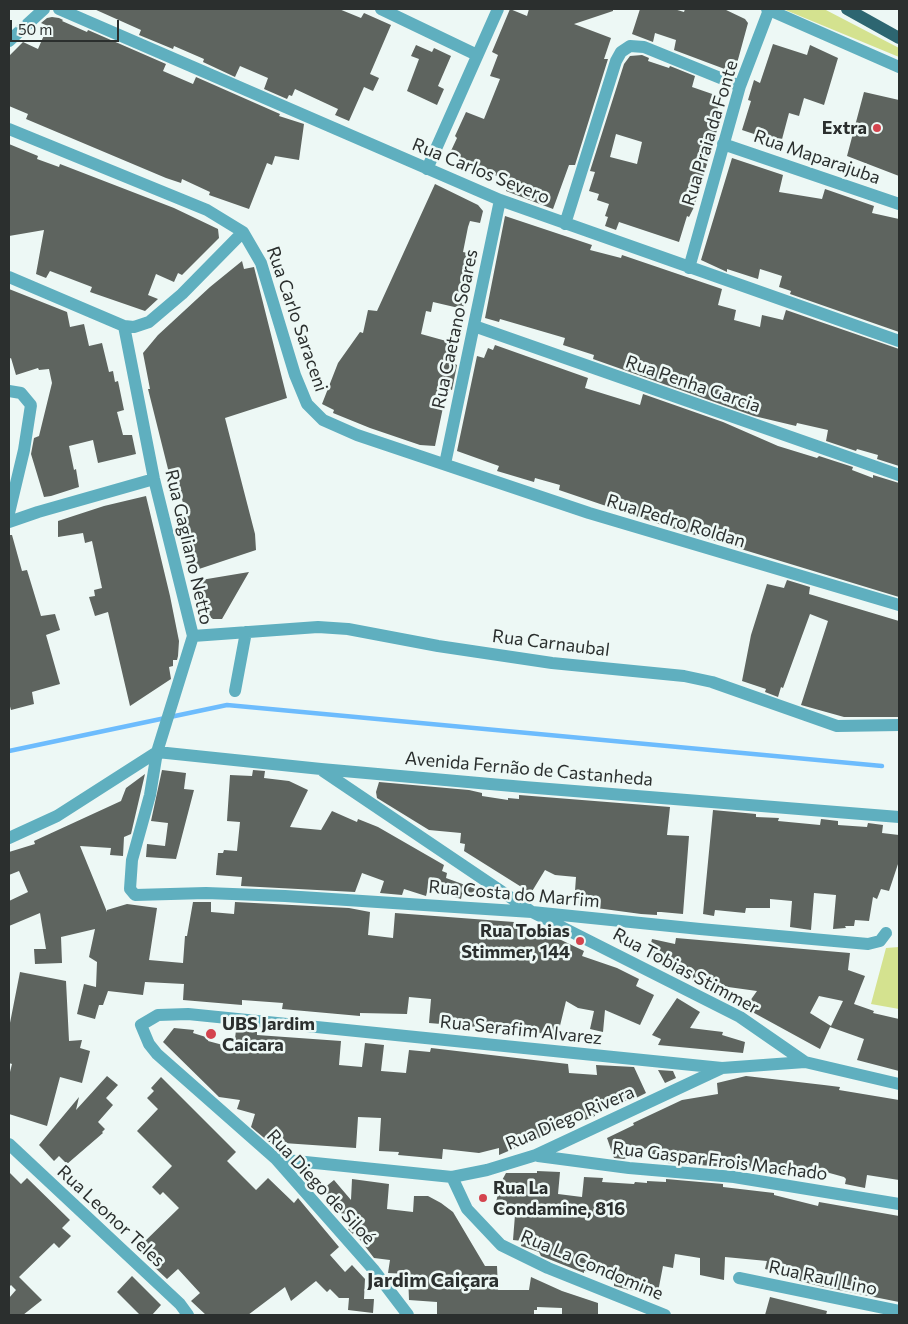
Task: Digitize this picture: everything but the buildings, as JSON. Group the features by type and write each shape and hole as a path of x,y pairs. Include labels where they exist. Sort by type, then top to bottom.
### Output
{"main road":[{"path":"848,9 899,38"}],"street":[{"path":"9,41 44,9"},
{"name":"Rua Carlos Severo","path":"59,9 500,200 899,341"},
{"path":"381,9 477,55"},
{"path":"427,169 498,9"},
{"path":"768,9 899,67"},
{"name":"Rua Praia da Fonte","path":"689,268 740,86 768,9"},
{"path":"566,224 616,61 621,52 630,46 644,47 740,86"},
{"name":"Rua Carlo Saraceni","path":"9,129 206,210 243,232 261,262 295,375 307,404 323,420 357,435 445,464"},
{"name":"Rua Maparajuba","path":"723,144 899,204"},
{"name":"Rua Caetano Soares","path":"445,464 500,200"},
{"path":"9,277 124,326 134,327 149,322 182,294 243,232"},
{"name":"Rua Gagliano Netto","path":"124,326 154,479 193,636 157,752 150,795 132,860 130,889 134,895"},
{"name":"Rua Penha Garcia","path":"474,326 899,475"},
{"path":"9,391 21,393 31,405 24,450 9,513"},
{"name":"Rua Pedro Roldan","path":"445,464 608,519 899,605"},
{"path":"9,522 154,479"},
{"name":"Rua Carnaubal","path":"193,636 318,627 348,629 438,646 543,661 684,676 712,682 837,726 899,725"},
{"path":"234,691 246,632"},
{"path":"9,838 57,816 157,752"},
{"name":"Avenida Fernão de Castanheda","path":"157,752 321,769 899,817"},
{"name":"Rua Tobias Stimmer","path":"321,769 532,912 740,1017 805,1062"},
{"name":"Rua Costa do Marfim","path":"134,895 206,893 285,896 532,912 700,930 868,944 880,941 886,933"},
{"name":"Rua Serafim Alvarez","path":"141,1025 158,1015 188,1014 722,1068 805,1062 899,1084"},
{"name":"Rua Diego de Siloé","path":"141,1025 149,1044 157,1054 276,1159 373,1269 408,1315"},
{"name":"Rua Diego Rivera","path":"276,1159 452,1177 487,1170 536,1155 722,1068"},
{"name":"Rua Leonor Teles","path":"9,1144 180,1304 188,1315"},
{"name":"Rua Gaspar Frois Machado","path":"536,1155 629,1168 734,1177 899,1204"},
{"name":"Rua La Condomine","path":"452,1177 467,1209 501,1245 548,1268 665,1315"},
{"name":"Rua Raul Lino","path":"739,1278 899,1311"}],"green space":[{"path":"783,9 824,9 899,48 899,57"},
{"path":"899,947 899,1009 871,1004 886,948"}],"waterway":[{"path":"9,751 227,705 882,766"}],"place":[{"name":"Extra","path":"877,128"},
{"name":"Rua Tobias Stimmer, 144","path":"580,941"},
{"name":"UBS Jardim Caicara","path":"211,1034"},
{"name":"Rua La Condamine, 816","path":"483,1198"}],"district":[{"name":"Jardim Caiçara","path":"433,1280"}]}
